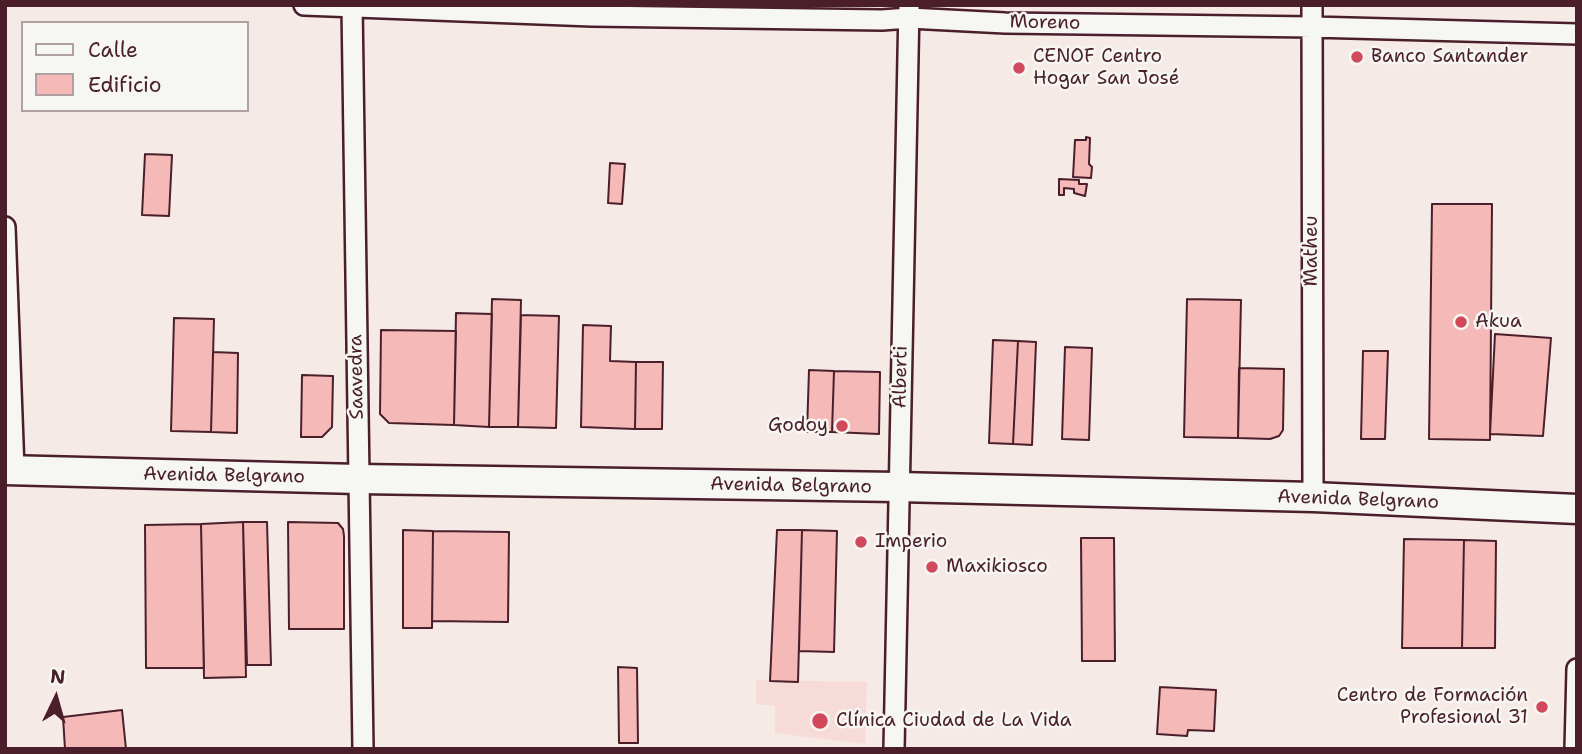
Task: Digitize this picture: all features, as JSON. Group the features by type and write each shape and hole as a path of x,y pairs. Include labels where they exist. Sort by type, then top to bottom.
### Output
{"main road":[{"name":"Avenida Belgrano","path":"10,470 1313,497 1577,509"}],"street":[{"name":"Moreno","path":"304,5 593,16 881,20 909,12 1006,23 1577,34"},
{"name":"Matheu","path":"1312,5 1313,497"},
{"name":"Saavedra","path":"352,7 363,749"},
{"name":"Alberti","path":"894,749 909,12"},
{"path":"5,227 10,470"},
{"path":"1575,749 1577,669"}],"shaded area":[{"name":"Clínica Ciudad de La Vida","path":"756,680 867,682 865,744 775,733 775,706 756,704"}],"building":[{"path":"1086,137 1090,138 1091,178 1073,177 1075,140 1086,140"},
{"path":"145,154 172,155 169,216 142,215"},
{"path":"610,163 625,164 622,204 608,203"},
{"path":"1059,179 1079,180 1079,184 1087,184 1085,196 1074,193 1074,189 1064,188 1064,195 1059,195"},
{"name":"Akua","path":"1432,204 1492,204 1490,440 1429,439"},
{"path":"492,299 521,300 518,427 489,427"},
{"path":"1187,299 1241,300 1238,438 1184,437"},
{"path":"456,313 492,314 489,427 454,425"},
{"path":"521,315 559,316 556,428 518,427"},
{"path":"174,318 214,319 211,432 171,431"},
{"path":"583,325 611,326 610,361 636,362 635,429 581,427"},
{"path":"381,330 456,331 454,425 389,423 380,414"},
{"path":"1495,334 1551,338 1543,436 1490,434"},
{"path":"993,340 1018,341 1013,444 989,443"},
{"path":"1018,341 1036,342 1032,445 1013,444"},
{"path":"1065,347 1092,348 1089,440 1062,439"},
{"path":"1363,351 1388,351 1385,439 1361,439"},
{"path":"213,352 238,353 237,433 211,432"},
{"path":"636,362 663,362 662,429 635,429"},
{"path":"1239,368 1284,369 1283,430 1279,436 1270,439 1238,438"},
{"path":"809,370 834,371 832,432 807,432"},
{"path":"834,371 880,372 879,434 832,432"},
{"path":"302,375 333,376 332,427 322,437 301,437"},
{"path":"243,522 246,677 204,678 201,524"},
{"path":"243,522 267,522 271,665 247,665"},
{"path":"288,522 338,523 343,529 344,629 289,629"},
{"path":"201,524 204,668 146,668 145,525"},
{"path":"403,530 433,531 432,628 403,628"},
{"path":"777,530 802,530 798,682 770,681"},
{"path":"802,530 837,531 834,652 799,651"},
{"path":"433,531 509,532 508,622 432,621"},
{"path":"1081,538 1114,538 1115,661 1082,661"},
{"path":"1404,539 1464,540 1462,648 1402,648"},
{"path":"1464,540 1496,541 1495,648 1462,648"},
{"path":"618,667 637,668 638,743 619,743"},
{"path":"1160,687 1216,690 1214,731 1188,730 1187,736 1157,734"},
{"path":"122,710 126,749 65,749 63,717"}],"place":[{"name":"Banco Santander","path":"1357,57"},
{"name":"CENOF Centro Hogar San José","path":"1019,68"},
{"name":"Akua","path":"1461,322"},
{"name":"Godoy","path":"842,426"},
{"name":"Imperio","path":"861,542"},
{"name":"Maxikiosco","path":"932,567"},
{"name":"Centro de Formación Profesional 31","path":"1542,707"},
{"name":"Clínica Ciudad de La Vida","path":"820,721"}]}
